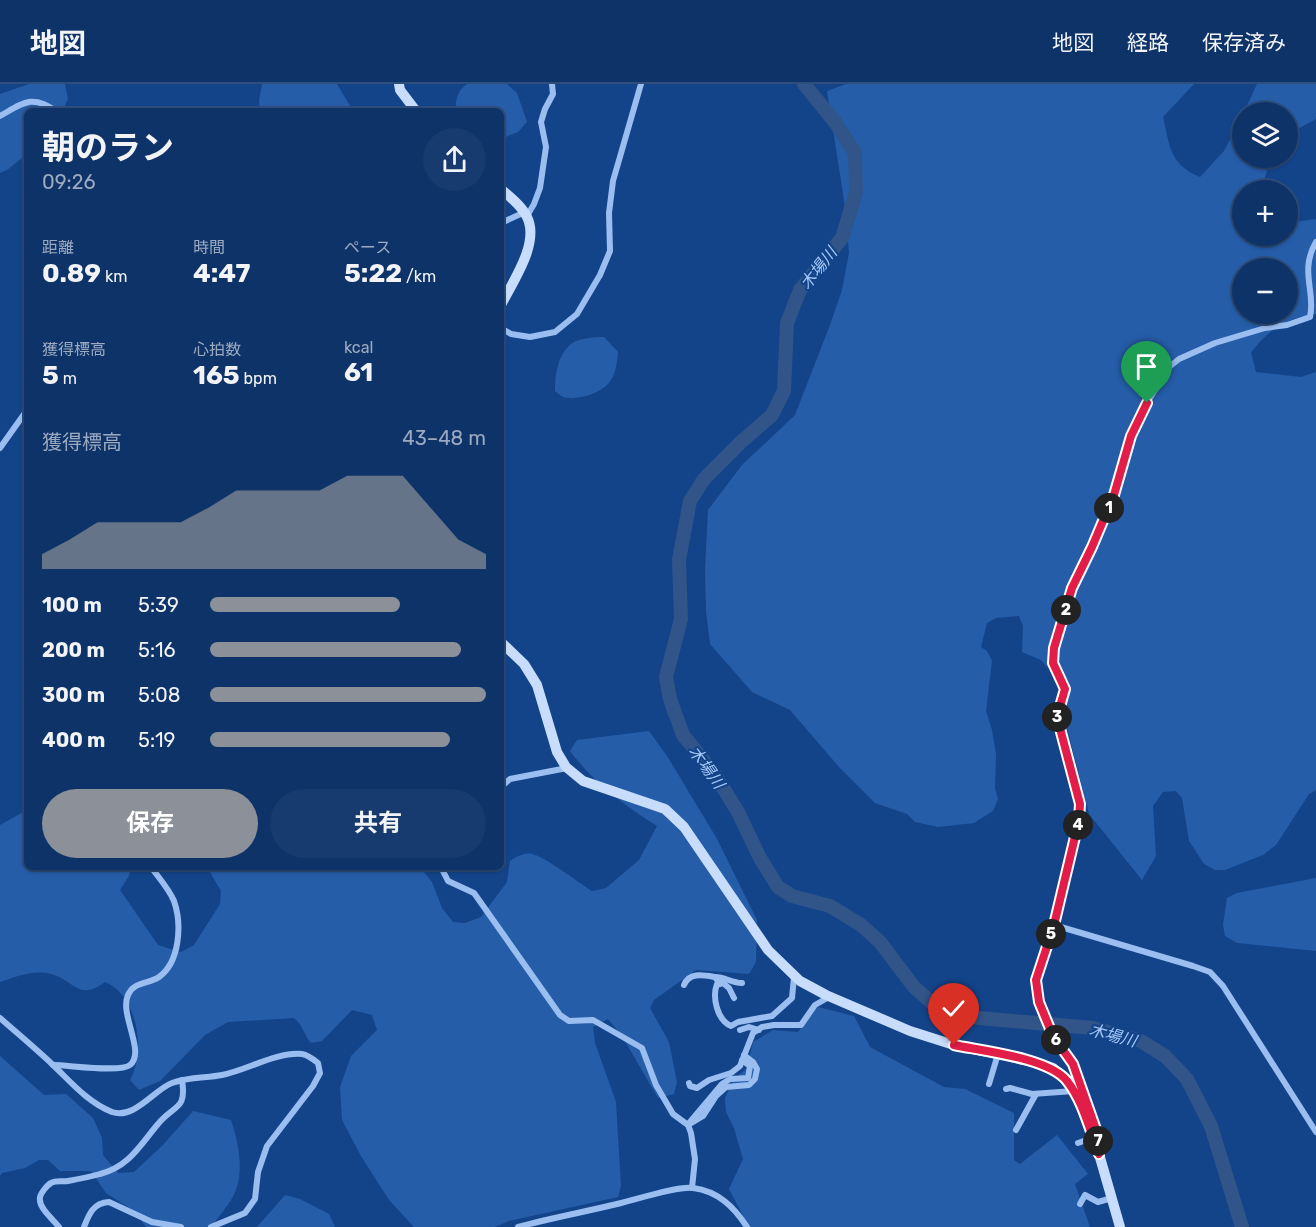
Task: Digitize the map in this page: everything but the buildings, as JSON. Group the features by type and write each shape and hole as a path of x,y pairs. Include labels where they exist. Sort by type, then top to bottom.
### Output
{"street":[{"path":"399,84 400,90 414,108"},
{"path":"504,222 526,214 534,204 540,188 546,147 541,122 553,94 552,84"},
{"path":"504,330 530,338 555,332 577,314 589,295 610,251 609,213 613,181 641,84"},
{"path":"0,116 23,103 36,101 52,108"},
{"path":"504,192 526,214 531,229 530,246 504,299"},
{"path":"504,217 509,219"},
{"path":"1099,1154 1098,1135 1073,1064 1053,1036 1039,1002 1036,980 1054,925 1079,820 1080,804 1057,717 1065,689 1053,663 1054,648 1072,588 1114,495 1131,436 1147,403 1169,367 1179,359 1215,343 1265,328 1287,325 1310,316 1314,307 1308,262 1316,242"},
{"path":"0,447 24,414"},
{"path":"504,645 524,664 537,685 556,752 567,768 583,781 665,809 684,827 768,950 795,976 830,997 910,1031 954,1045 1038,1063 1053,1068 1066,1080 1074,1091 1099,1154 1112,1197 1117,1226"},
{"path":"504,784 510,779 567,768"},
{"path":"53,1065 119,1069 132,1063 135,1048 126,1012 128,994 138,984 158,978 168,967 178,948 174,903 153,870"},
{"path":"442,870 448,881 474,893 560,1015 569,1021 593,1020 642,1048 656,1085 673,1114 688,1125 695,1159 692,1188"},
{"path":"1054,925 1167,957 1210,972 1223,986 1316,1132"},
{"path":"684,986 686,979 693,975 724,977 735,983 742,983"},
{"path":"734,998 729,988 723,983 717,984 714,993 715,1003 726,1024 731,1026 738,1022 772,1016 792,998 795,976"},
{"path":"715,977 720,984"},
{"path":"689,1083 690,1086 697,1088 740,1066 753,1033 774,1025 801,1025 815,1005 830,997"},
{"path":"0,1018 53,1065 75,1088 97,1104 115,1113 127,1112 170,1084 182,1080 224,1074 285,1055 304,1054 318,1063 320,1072 313,1086 267,1146 258,1172 255,1200 245,1213 211,1227"},
{"path":"759,1018 760,1029"},
{"path":"740,1030 749,1027 760,1029"},
{"path":"989,1084 998,1054"},
{"path":"688,1125 703,1116 716,1096 726,1087 750,1085 757,1069 753,1062 743,1058"},
{"path":"59,1227 41,1206 40,1197 46,1187 52,1181 67,1181 101,1174 137,1152 159,1122 183,1101 182,1080"},
{"path":"1006,1089 1036,1094 1074,1091"},
{"path":"1016,1130 1036,1094"},
{"path":"1078,1143 1092,1138"},
{"path":"518,1227 692,1188 716,1194 737,1211 747,1227"},
{"path":"1080,1204 1085,1195 1098,1202 1112,1197"},
{"path":"84,1227 92,1208 101,1202 108,1202 152,1222 181,1227"}],"shaded area":[{"path":"29,84 65,84 68,99 64,108 24,108 24,156 0,173 0,94"},
{"path":"262,84 337,84 351,108 260,108"},
{"path":"467,84 507,84 517,93 527,122 518,132 504,138 504,108 456,108 461,89"},
{"path":"846,84 1194,84 1163,117 1172,153 1182,166 1200,177 1224,151 1232,136 1232,168 1268,168 1264,180 1232,180 1232,246 1298,246 1298,221 1316,219 1316,314 1298,318 1298,258 1232,258 1232,324 1283,324 1264,338 1251,353 1256,372 1301,377 1316,372 1316,790 1309,794 1276,845 1263,855 1225,870 1215,870 1204,864 1189,841 1182,798 1176,791 1163,792 1153,806 1156,856 1142,880 1089,814 1063,712 1070,689 1063,671 1047,667 1041,660 1022,652 1023,626 1019,616 996,618 987,623 981,647 987,651 992,661 986,711 996,754 995,788 998,799 993,811 974,823 938,827 915,822 907,814 875,803 839,767 790,710 752,692 710,644 705,570 708,510 742,465 795,415 842,290 849,253 844,200 827,91"},
{"path":"1257,84 1316,84 1316,119 1298,129 1298,102 1249,102"},
{"path":"604,337 618,352 617,365 608,384 593,394 581,397 563,397 556,392 558,364 564,351 574,342"},
{"path":"649,731 667,756 716,837 757,920 756,962 749,974 696,970 654,1000 650,1008 669,1042 677,1082 674,1094 658,1098 622,1036 608,1019 593,1027 595,1043 616,1102 621,1186 618,1197 509,1221 495,1227 414,1227 389,1200 361,1156 342,1120 340,1087 351,1056 377,1030 372,1015 352,1010 322,1041 311,1043 294,1018 228,1022 205,1035 160,1081 139,1090 130,1080 137,1055 136,1025 132,1011 116,989 105,982 96,988 83,990 59,977 38,972 0,982 0,825 24,812 24,870 130,870 120,890 158,945 181,952 194,945 220,904 221,891 209,870 422,870 432,882 442,908 453,922 465,923 481,917 507,882 510,861 520,855 537,856 553,864 592,891 606,888 639,860 657,826 610,793 589,773 570,751 577,740"},
{"path":"1316,878 1316,951 1237,943 1225,936 1223,925 1227,898 1237,893"},
{"path":"818,1007 854,1016 870,1047 944,1087 965,1089 1014,1113 1014,1160 1020,1164 1057,1135 1088,1174 1075,1184 1090,1227 749,1227 729,1189 743,1159 734,1128 726,1112 725,1098 733,1080 747,1068 753,1042 773,1030 798,1032"},
{"path":"0,1056 44,1095 66,1094 93,1118 102,1138 103,1155 118,1173 134,1172 162,1146 193,1111 231,1120 240,1160 240,1171 236,1191 214,1223 217,1227 146,1227 134,1211 106,1193 91,1171 60,1171 48,1160 39,1160 25,1168 2,1173 0,1176"},
{"path":"285,1195 300,1199 329,1214 335,1227 257,1227"}],"waterway":[{"name":"木場川","path":"804,84 835,122 855,153 856,192 842,238 800,290 787,323 784,391 772,415 704,479 690,501 679,560 681,619 666,677 670,699 683,735 714,773 738,812 760,858 778,887 792,896 830,906 861,925 880,942 914,987 931,1002 954,1013 979,1018 1093,1028 1141,1041 1165,1056 1187,1079 1211,1126 1242,1227"}],"route":[{"path":"954,1045 1053,1068 1076,1094 1099,1154 1098,1135 1073,1064 1053,1036 1039,1002 1036,980 1054,925 1079,820 1080,804 1057,717 1065,689 1053,663 1054,648 1072,588 1114,495 1131,436 1147,403"}]}
